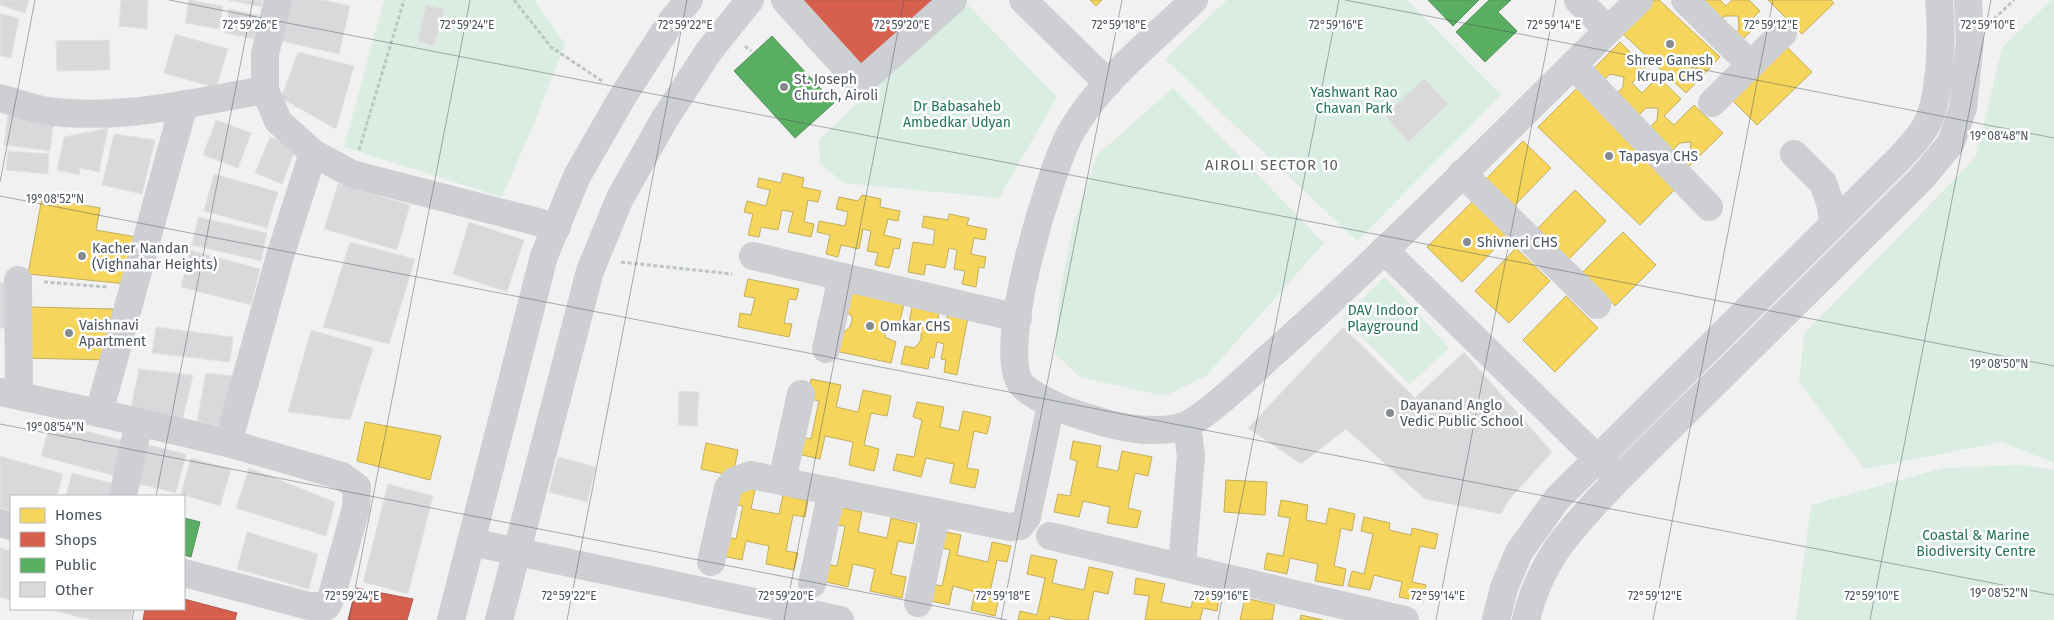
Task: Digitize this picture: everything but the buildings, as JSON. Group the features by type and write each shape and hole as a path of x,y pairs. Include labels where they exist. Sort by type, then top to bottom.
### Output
{"street":[{"path":"278,0 265,54 265,90 278,121 313,153 352,174 557,227"},
{"path":"451,620 544,256 578,176 623,96 670,23 689,0"},
{"path":"500,620 590,270 620,198 664,120 709,50 750,0"},
{"path":"785,0 860,83 954,0"},
{"path":"1023,0 1108,83"},
{"path":"1578,0 1608,30"},
{"path":"1189,1 1108,83 1072,130 1056,162 1026,260 1018,318 1014,360 1021,384 1051,405 1095,421 1145,431 1187,425 1218,403 1336,297 1639,0"},
{"path":"1685,0 1751,65"},
{"path":"1496,620 1504,588 1519,552 1557,499 1900,159 1925,128 1934,102 1938,69 1941,26 1939,0"},
{"path":"1526,620 1532,597 1545,566 1572,527 1618,479 1921,179 1951,143 1963,108 1970,42 1968,0"},
{"path":"1712,103 1783,33"},
{"path":"1573,65 1710,207"},
{"path":"0,98 46,111 80,114 120,113 265,90"},
{"path":"100,413 184,104"},
{"path":"228,443 280,256 313,153"},
{"path":"1794,154 1823,183 1831,206 1833,225"},
{"path":"1462,173 1597,305"},
{"path":"1384,250 1618,479"},
{"path":"753,256 1018,318"},
{"path":"826,349 842,277"},
{"path":"18,280 10,393 228,443 342,476 357,487 356,508 332,595 327,606 309,606 185,572"},
{"path":"782,481 802,394"},
{"path":"711,562 728,488 734,481 751,475 1010,527 1020,526 1027,517 1051,405"},
{"path":"123,495 140,422"},
{"path":"1182,566 1191,456 1187,425"},
{"path":"812,584 832,491"},
{"path":"918,603 937,512"},
{"path":"1050,536 1405,620"},
{"path":"471,542 840,620"}],"path":[{"path":"352,174 404,0"},
{"path":"514,0 551,46 623,96"},
{"path":"595,258 639,265 732,274"},
{"path":"18,280 133,289"}],"green space":[{"path":"384,0 534,0 565,44 533,126 502,197 344,147"},
{"name":"Dr Babasaheb Ambedkar Udyan","path":"963,0 1057,97 999,198 844,183 820,164 819,140"},
{"name":"Yashwant Rao Chavan Park","path":"1227,0 1407,0 1501,95 1357,241 1165,59"},
{"path":"2051,0 2054,0 2054,463 2002,442 1865,469 1799,382 1804,334 1976,157 2002,48"},
{"path":"1173,88 1324,243 1206,376 1164,396 1080,377 1055,354 1059,299 1073,225 1097,155"},
{"name":"DAV Indoor Playground","path":"1385,277 1449,348 1410,384 1342,318"},
{"name":"Coastal & Marine Biodiversity Centre","path":"2021,465 2054,470 2054,620 1796,620 1811,505 1943,468"}],"place":[{"name":"Shree Ganesh Krupa CHS","path":"1670,44"},
{"name":"St. Joseph Church, Airoli","path":"784,87"},
{"name":"Tapasya CHS","path":"1609,156"},
{"name":"Shivneri CHS","path":"1467,242"},
{"name":"Kacher Nandan (Vighnahar Heights)","path":"82,256"},
{"name":"Omkar CHS","path":"870,326"},
{"name":"Vaishnavi Apartment","path":"69,333"},
{"name":"Dayanand Anglo Vedic Public School","path":"1390,413"}],"district":[{"name":"AIROLI SECTOR 10","path":"1272,165"}]}
